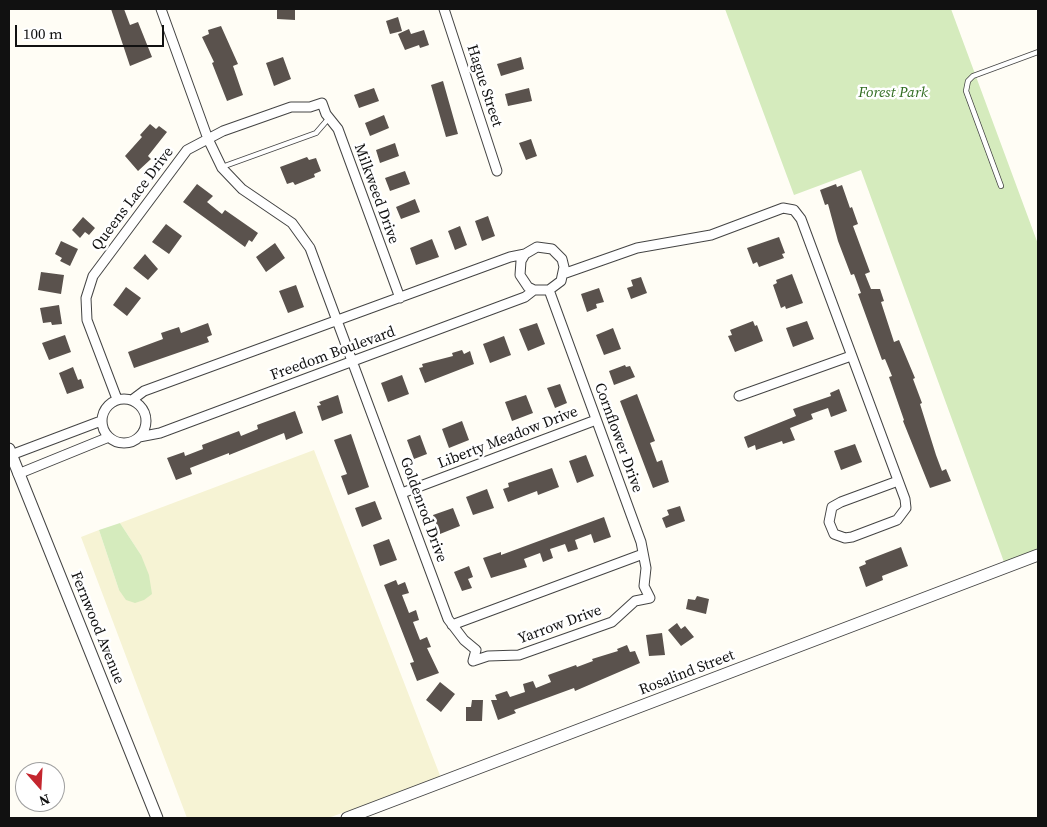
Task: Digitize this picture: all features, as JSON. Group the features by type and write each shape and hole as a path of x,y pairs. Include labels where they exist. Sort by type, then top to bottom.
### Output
{"street":[{"name":"Goldenrod Drive","path":"161,9 208,139 222,166 242,189 292,223 310,248 448,619 476,650 474,661"},
{"name":"Hague Street","path":"444,9 497,171"},
{"name":"Queens Lace Drive","path":"117,399 87,320 86,298 92,276 187,150 223,131 291,107 310,107 322,103"},
{"name":"Milkweed Drive","path":"322,103 329,118 338,129 400,298"},
{"path":"564,274 637,248 711,235 783,208 794,210 801,219 905,499 906,508 897,520 852,537 845,538 834,534 829,522 832,507 898,481"},
{"path":"537,247 552,249 562,260 564,274 560,281 549,290 534,290 528,287 520,275 521,261 525,254 537,247"},
{"name":"Freedom Boulevard","path":"132,400 144,390 510,257 525,254"},
{"name":"Freedom Boulevard","path":"139,437 160,433 525,297 534,290"},
{"name":"Cornflower Drive","path":"549,290 641,542 646,568 644,586 650,598"},
{"path":"738,396 851,356"},
{"path":"117,399 132,400 144,409 146,424 139,437 126,443 119,443 109,437 103,429 101,422 106,408 117,399"},
{"name":"Liberty Meadow Drive","path":"402,493 596,420"},
{"path":"10,452 101,422"},
{"path":"18,474 109,437"},
{"name":"Fernwood Avenue","path":"10,452 157,818"},
{"path":"452,625 643,554"},
{"name":"Rosalind Street","path":"347,818 1038,555"},
{"name":"Yarrow Drive","path":"474,661 488,656 519,655 612,622 635,601 650,598"}],"lane":[{"path":"1001,186 966,91 968,81 973,76 1038,52"},
{"path":"222,166 316,133 329,118"}],"shaded area":[{"path":"314,450 441,778 328,818 187,818 81,537 99,530 119,590 141,555 120,523"}],"green space":[{"name":"Forest Park","path":"725,9 951,9 1038,244 1038,550 1004,562 861,170 794,195"},
{"path":"120,523 141,555 149,575 152,594 144,600 135,603 126,600 119,590 99,530"}],"building":[{"path":"111,9 124,9 130,25 138,22 152,57 130,66"},
{"path":"277,9 295,9 295,20 277,19"},
{"path":"398,17 402,31 390,34 386,21"},
{"path":"221,26 238,64 233,66 243,95 227,101 212,63 214,62 202,37 209,34 208,30"},
{"path":"409,29 411,34 424,30 429,45 420,48 419,45 405,50 398,34"},
{"path":"283,57 291,79 274,86 266,63"},
{"path":"521,57 524,69 501,76 497,64"},
{"path":"443,81 458,134 446,137 431,85"},
{"path":"374,88 379,101 359,108 354,95"},
{"path":"529,88 532,101 508,106 505,94"},
{"path":"384,115 389,128 370,136 365,123"},
{"path":"150,124 156,129 159,126 167,132 148,156 151,159 138,171 125,156 142,137 140,135"},
{"path":"531,139 537,156 526,160 519,143"},
{"path":"395,143 399,156 380,163 376,150"},
{"path":"307,157 309,160 316,158 321,171 314,174 315,177 295,185 293,182 287,184 280,167"},
{"path":"405,171 410,184 390,191 385,178"},
{"path":"197,184 213,196 207,202 222,214 225,210 258,233 252,242 249,240 245,247 183,202"},
{"path":"836,184 837,187 842,185 850,208 852,207 858,224 853,226 870,272 865,274 871,289 880,289 884,301 881,302 894,342 899,340 915,378 913,379 922,403 920,404 936,455 942,471 946,469 951,481 930,488 903,421 889,377 892,376 885,359 882,360 858,294 861,293 854,274 851,275 838,241 828,204 825,205 820,190"},
{"path":"415,199 420,212 401,219 396,207"},
{"path":"488,216 495,236 482,241 475,221"},
{"path":"83,217 95,228 89,235 85,232 80,238 72,230"},
{"path":"166,224 182,236 169,254 152,242"},
{"path":"460,226 467,245 455,250 448,231"},
{"path":"779,237 785,253 782,254 784,258 759,267 757,262 753,264 747,248"},
{"path":"432,239 439,257 416,265 410,248"},
{"path":"61,241 78,249 70,266 60,261 62,258 55,254"},
{"path":"275,243 285,258 266,272 256,257"},
{"path":"145,254 158,269 148,280 133,268"},
{"path":"41,272 64,275 61,294 38,290"},
{"path":"792,274 803,303 786,309 785,306 781,308 773,285 777,283 776,280"},
{"path":"641,277 647,293 631,299 627,288 633,286 631,280"},
{"path":"296,285 304,307 288,313 279,291"},
{"path":"126,287 141,298 127,316 113,305"},
{"path":"599,288 604,302 596,304 597,308 587,312 581,294"},
{"path":"59,305 62,324 52,325 51,322 43,323 40,308"},
{"path":"753,321 755,326 757,325 763,341 735,352 728,336 732,335 730,330"},
{"path":"807,321 814,339 793,347 786,328"},
{"path":"208,323 212,335 207,337 209,342 134,368 128,352 163,339 161,333 179,327 181,333"},
{"path":"537,323 545,344 528,351 519,329"},
{"path":"613,328 621,349 604,355 596,335"},
{"path":"65,335 71,352 49,360 42,343"},
{"path":"504,336 511,355 490,363 483,344"},
{"path":"462,350 464,354 470,351 474,364 425,383 419,368 423,367 422,364 453,356 452,353"},
{"path":"625,365 626,367 630,366 635,377 614,385 609,371"},
{"path":"73,367 78,380 81,379 84,388 67,394 59,373"},
{"path":"402,375 409,394 388,402 381,383"},
{"path":"560,384 567,403 555,408 547,388"},
{"path":"839,389 847,411 831,417 828,408 811,414 813,419 790,428 795,440 783,444 782,441 756,450 755,445 748,448 744,437 796,416 793,409 831,396 830,393"},
{"path":"637,394 655,441 650,443 657,462 662,460 669,482 653,488 620,401"},
{"path":"338,395 343,413 322,421 317,406 321,405 319,402"},
{"path":"526,395 533,413 512,421 505,402"},
{"path":"295,411 303,433 286,440 284,433 229,455 229,453 190,468 192,474 176,480 167,458 184,452 185,456 203,449 202,445 239,431 241,436 258,429 257,425"},
{"path":"462,421 469,440 449,448 442,429"},
{"path":"351,434 369,487 348,495 341,476 347,474 334,440"},
{"path":"420,435 427,454 414,459 407,440"},
{"path":"855,444 862,462 841,470 834,451"},
{"path":"586,455 594,476 577,483 569,461"},
{"path":"552,468 559,487 538,495 537,491 508,502 503,489 509,487 508,483"},
{"path":"487,489 494,508 473,515 466,497"},
{"path":"375,501 382,519 362,527 355,508"},
{"path":"680,506 685,521 666,528 662,518 669,515 667,510"},
{"path":"453,508 460,526 440,534 433,515"},
{"path":"604,517 611,537 594,543 591,534 575,540 578,549 568,552 565,544 550,549 553,558 543,562 540,553 524,559 527,567 491,578 483,558 501,552 501,555"},
{"path":"389,539 397,560 380,566 373,545"},
{"path":"901,547 908,566 882,576 883,580 866,587 859,567 866,564 865,561"},
{"path":"469,566 473,577 468,579 472,588 462,591 454,572"},
{"path":"396,580 398,585 405,582 409,593 402,595 409,613 416,610 419,620 413,622 420,640 427,637 431,647 427,648 439,673 417,681 410,663 414,662 384,585"},
{"path":"697,596 709,599 706,614 686,609 688,599 695,600"},
{"path":"677,623 681,629 685,626 694,637 681,646 668,630"},
{"path":"662,633 665,655 649,656 646,635"},
{"path":"627,645 630,652 635,651 640,663 575,691 574,688 514,710 516,713 498,720 491,700 497,700 495,695 507,691 510,697 525,692 523,684 533,681 536,688 551,682 548,675 593,661 592,659 618,651 617,649"},
{"path":"440,682 455,694 441,712 426,700"},
{"path":"472,700 483,700 482,721 466,721 466,707 471,707"}]}
